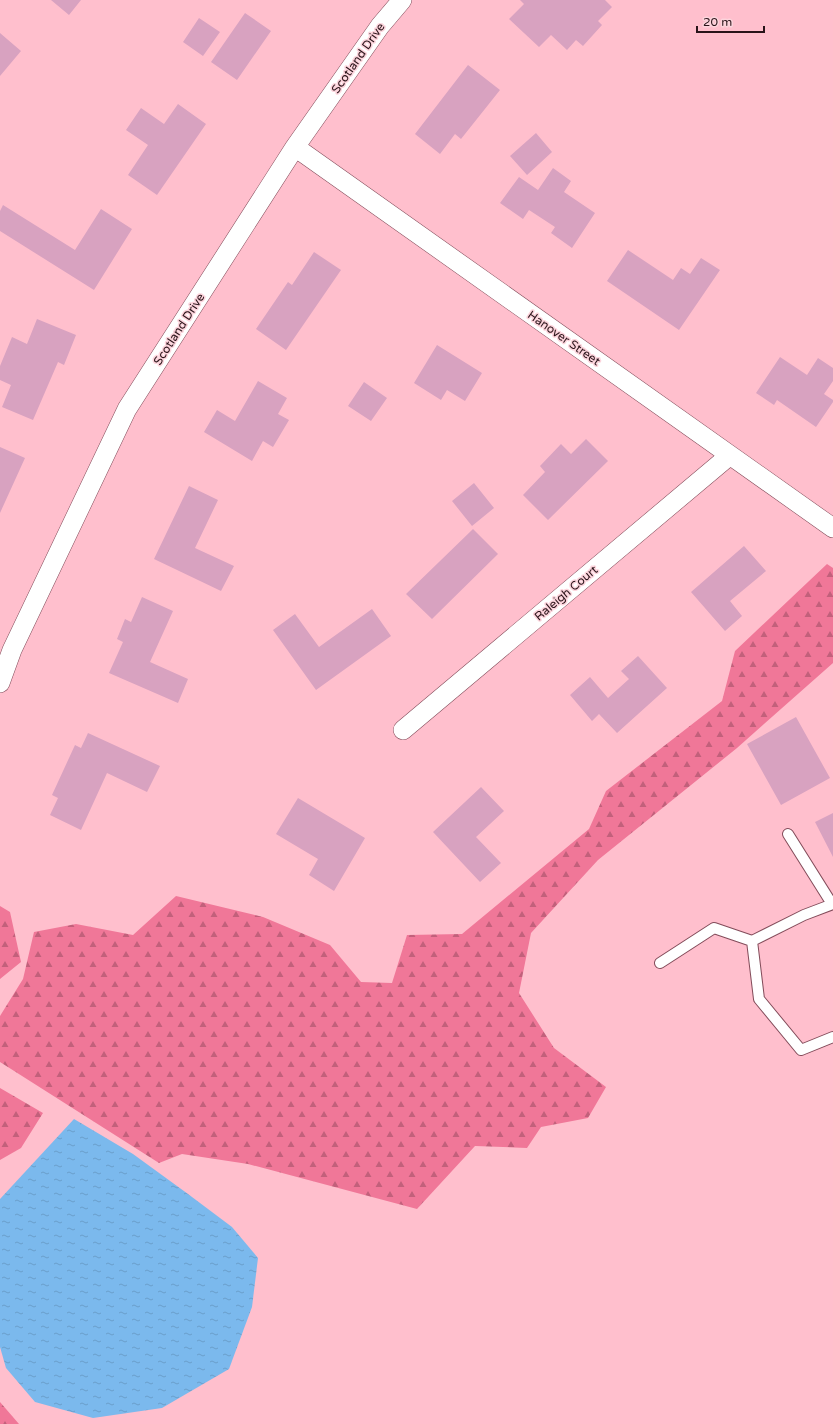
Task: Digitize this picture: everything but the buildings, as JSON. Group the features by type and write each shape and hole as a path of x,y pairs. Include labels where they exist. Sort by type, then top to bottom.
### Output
{"street":[{"name":"Scotland Drive","path":"0,683 6,647 127,409 295,147 380,26 402,0"},
{"name":"Hanover Street","path":"295,147 833,528"},
{"name":"Raleigh Court","path":"403,730 730,456"}],"lane":[{"path":"660,963 714,928 752,941 804,915 832,904 788,834"},
{"path":"752,941 759,999 801,1050 833,1037"}],"green space":[{"path":"827,564 833,568 833,663 737,748 598,860 531,933 519,993 554,1048 606,1087 588,1118 541,1127 527,1148 475,1146 417,1209 248,1164 182,1154 159,1163 0,1062 0,1016 23,979 34,932 76,924 133,935 176,896 263,917 330,945 361,982 392,983 407,935 462,934 589,829 606,791 722,701 735,651"},
{"path":"0,906 10,912 21,962 0,979"},
{"path":"0,1088 43,1113 21,1148 0,1160"},
{"path":"0,1402 19,1424 0,1424"}],"water":[{"path":"74,1119 133,1154 232,1227 258,1258 252,1307 229,1369 162,1408 93,1418 35,1402 6,1368 0,1347 0,1199"}]}
